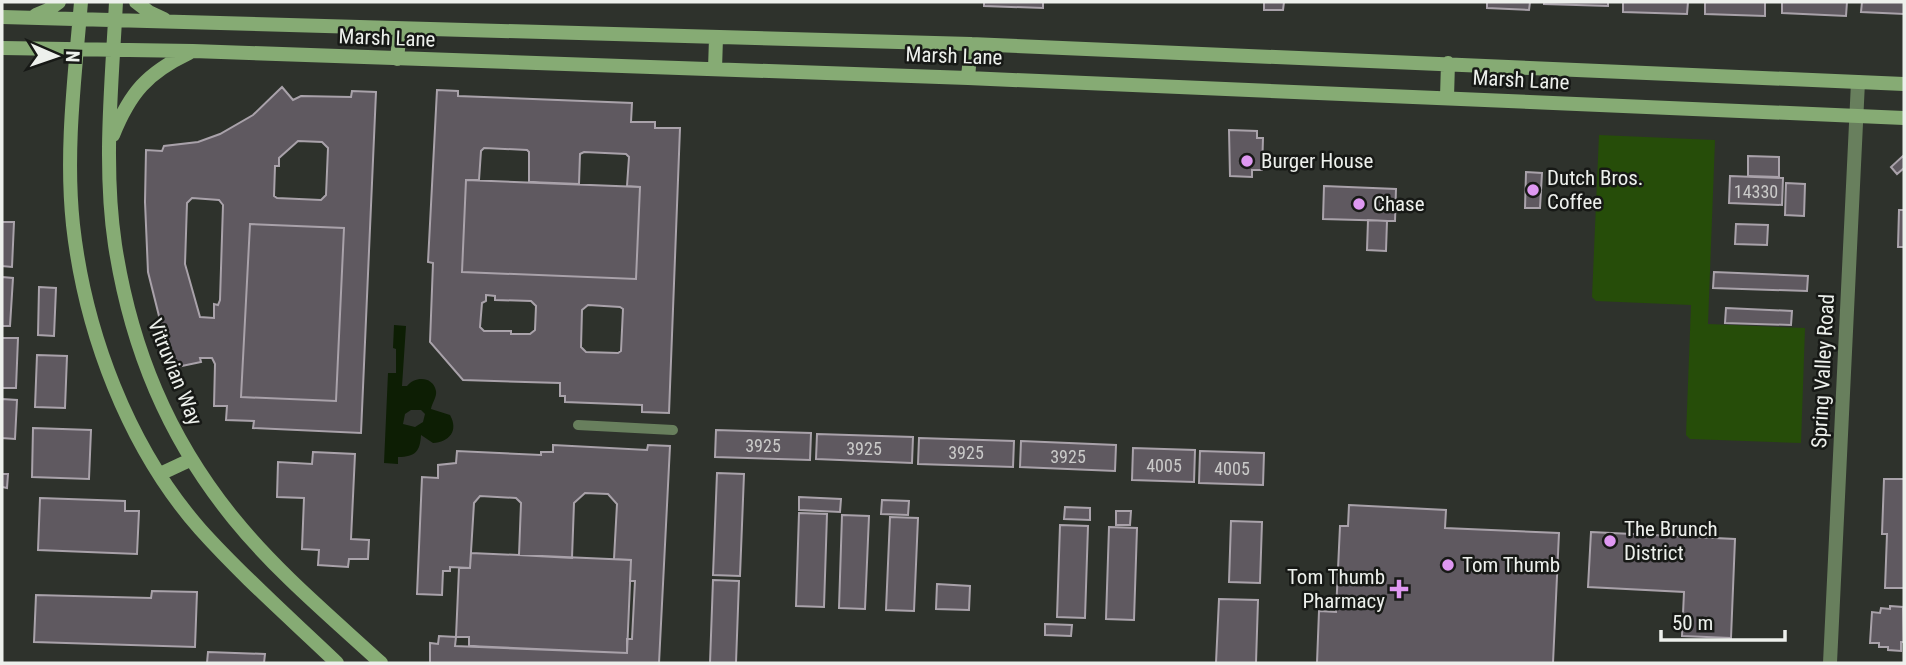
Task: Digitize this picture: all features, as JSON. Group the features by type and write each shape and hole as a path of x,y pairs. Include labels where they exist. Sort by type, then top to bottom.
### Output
{"main road":[{"path":"30,17 59,2"},
{"path":"81,2 70,171 73,223 79,265 108,372 131,425 160,474 200,528 337,663"},
{"name":"Vitruvian Way","path":"116,2 110,143 115,244 129,312 148,373 169,423 190,460 234,520 381,663"},
{"path":"136,2 149,12 169,21"},
{"name":"Marsh Lane","path":"2,17 971,44 1904,84"},
{"path":"397,59 400,30"},
{"path":"715,69 716,38"},
{"path":"968,78 971,44"},
{"name":"Marsh Lane","path":"2,48 194,51 968,78 1904,118"},
{"path":"110,143 122,114 137,89 159,70 194,51"},
{"path":"1447,97 1448,63"},
{"path":"160,474 190,460"}],"street":[{"name":"Spring Valley Road","path":"1830,663 1858,82"},
{"path":"578,425 673,430"}],"green space":[{"path":"1599,135 1715,140 1708,324 1805,328 1801,443 1690,439 1686,435 1691,305 1596,301 1592,297"}],"shaded area":[{"path":"394,325 406,326 402,386 419,379 431,382 436,393 431,409 450,415 453,421 453,431 448,438 433,443 421,435 416,452 398,457 398,464 384,463 388,373 396,373 396,349 393,348","holes":["411,410 421,410 425,414 423,422 415,427 403,424 405,414"]}],"building":[{"path":"984,2 1043,2 1043,8 984,6"},
{"path":"1264,2 1284,2 1283,10 1264,10"},
{"path":"1487,2 1530,2 1529,10 1487,8"},
{"path":"1608,2 1608,6 1544,4"},
{"path":"1623,2 1688,2 1687,14 1623,12"},
{"path":"1705,2 1765,2 1765,16 1705,14"},
{"path":"1782,2 1847,2 1846,16 1782,13"},
{"path":"1862,2 1904,2 1904,14 1861,12"},
{"path":"282,87 293,100 301,96 351,97 352,91 376,92 361,433 253,428 254,421 226,420 227,406 214,406 215,364 212,358 200,358 201,362 172,368 148,272 146,150 162,151 164,146 198,142 220,134 253,115","holes":["298,141 322,142 328,148 326,195 321,200 274,196 275,166 279,166 279,158","192,198 219,200 223,205 220,300 218,305 214,304 214,318 200,317 185,264 187,203","250,224 344,228 336,401 241,397"]},
{"path":"437,90 458,91 458,96 632,103 631,122 655,122 655,128 680,128 669,413 642,412 642,405 565,402 565,396 560,396 560,383 463,380 430,342 433,263 428,262","holes":["484,148 527,150 529,182 579,184 580,154 626,154 629,157 627,186 640,187 636,279 462,272 466,180 479,180 481,151","486,295 495,296 495,300 531,301 536,306 535,330 530,334 484,331 480,327 482,303 486,301","588,305 623,309 621,351 586,352 581,347 582,310"]},
{"name":"Burger House","path":"1229,130 1257,131 1257,138 1263,138 1262,170 1252,170 1252,177 1230,176"},
{"path":"1904,155 1904,168 1897,174 1891,167"},
{"path":"1748,156 1779,157 1779,177 1748,176"},
{"name":"Dutch Bros. Coffee","path":"1526,172 1542,173 1540,208 1525,208"},
{"path":"1730,176 1783,178 1782,205 1729,203"},
{"path":"466,180 640,187 636,279 462,272"},
{"path":"1786,183 1805,184 1804,216 1785,215"},
{"name":"Chase","path":"1324,186 1396,189 1395,221 1323,219"},
{"path":"1899,210 1904,210 1904,247 1898,247"},
{"path":"1368,220 1387,221 1386,251 1367,250"},
{"path":"2,222 14,222 12,267 2,266"},
{"path":"250,224 344,228 336,401 241,397"},
{"path":"1736,224 1768,225 1767,245 1735,244"},
{"path":"1714,272 1808,276 1807,291 1713,288"},
{"path":"2,277 13,278 10,326 2,326"},
{"path":"39,287 56,288 54,336 38,335"},
{"path":"1726,308 1792,311 1791,325 1725,323"},
{"path":"2,338 18,338 16,388 2,388"},
{"path":"37,355 67,356 65,408 35,407"},
{"path":"2,399 17,400 15,439 2,438"},
{"path":"33,428 91,430 89,479 32,477"},
{"path":"716,430 811,433 810,460 715,457"},
{"path":"817,434 913,437 912,463 816,459"},
{"path":"919,438 1014,441 1013,467 918,464"},
{"path":"1021,441 1116,445 1115,471 1020,467"},
{"path":"553,445 647,450 648,445 670,446 659,663 430,663 430,643 438,644 439,636 456,637 455,646 627,653 627,639 632,639 635,581 630,581 631,560 614,559 617,504 608,494 585,493 574,503 572,558 519,555 521,503 516,498 480,496 474,503 470,568 450,567 450,571 443,571 442,595 417,594 422,477 438,478 438,465 456,463 457,451 541,455 541,452 553,452"},
{"path":"1133,448 1195,450 1194,482 1132,480"},
{"path":"1200,451 1264,453 1263,485 1199,483"},
{"path":"313,452 355,454 351,539 369,540 368,559 349,559 348,567 318,565 319,550 302,549 304,498 277,497 278,462 312,464"},
{"path":"717,473 744,474 740,576 713,575"},
{"path":"2,474 8,474 7,488 2,487"},
{"path":"1884,479 1904,479 1904,588 1885,588 1887,534 1882,534"},
{"path":"799,497 841,499 840,512 799,510"},
{"path":"40,498 125,501 125,511 139,511 137,554 38,550"},
{"path":"882,500 909,501 908,515 881,514"},
{"name":"Tom Thumb","path":"1349,505 1446,510 1445,528 1559,533 1553,663 1317,663 1319,611 1336,612 1340,526 1348,526"},
{"path":"1065,507 1090,508 1090,520 1064,519"},
{"path":"1116,511 1131,511 1130,525 1116,525"},
{"path":"799,513 827,514 824,607 796,606"},
{"path":"842,515 869,516 865,609 839,608"},
{"path":"890,517 918,518 914,611 886,610"},
{"path":"1231,521 1262,522 1260,583 1229,582"},
{"path":"1060,525 1088,526 1085,618 1057,617"},
{"path":"1109,527 1137,528 1134,620 1106,619"},
{"path":"1591,532 1735,539 1731,638 1682,636 1684,592 1588,587"},
{"path":"471,553 631,560 627,653 469,646 469,637 456,637 459,568 470,568"},
{"path":"713,580 739,581 736,663 710,663"},
{"path":"937,584 970,586 969,610 936,609"},
{"path":"152,591 197,592 195,647 34,642 36,595 151,598"},
{"path":"1219,599 1258,600 1256,663 1216,663"},
{"path":"1890,606 1903,607 1904,642 1901,642 1901,651 1888,650 1888,647 1879,647 1879,643 1870,643 1872,612 1880,613 1881,608 1890,609"},
{"path":"1045,624 1072,625 1071,636 1045,635"},
{"path":"208,652 265,654 264,663 207,663"}],"place":[{"name":"Burger House","path":"1247,161"},
{"name":"Dutch Bros. Coffee","path":"1533,190"},
{"name":"Chase","path":"1359,204"},
{"name":"The Brunch District","path":"1610,541"},
{"name":"Tom Thumb","path":"1448,565"},
{"name":"Tom Thumb Pharmacy","path":"1399,589"}]}
